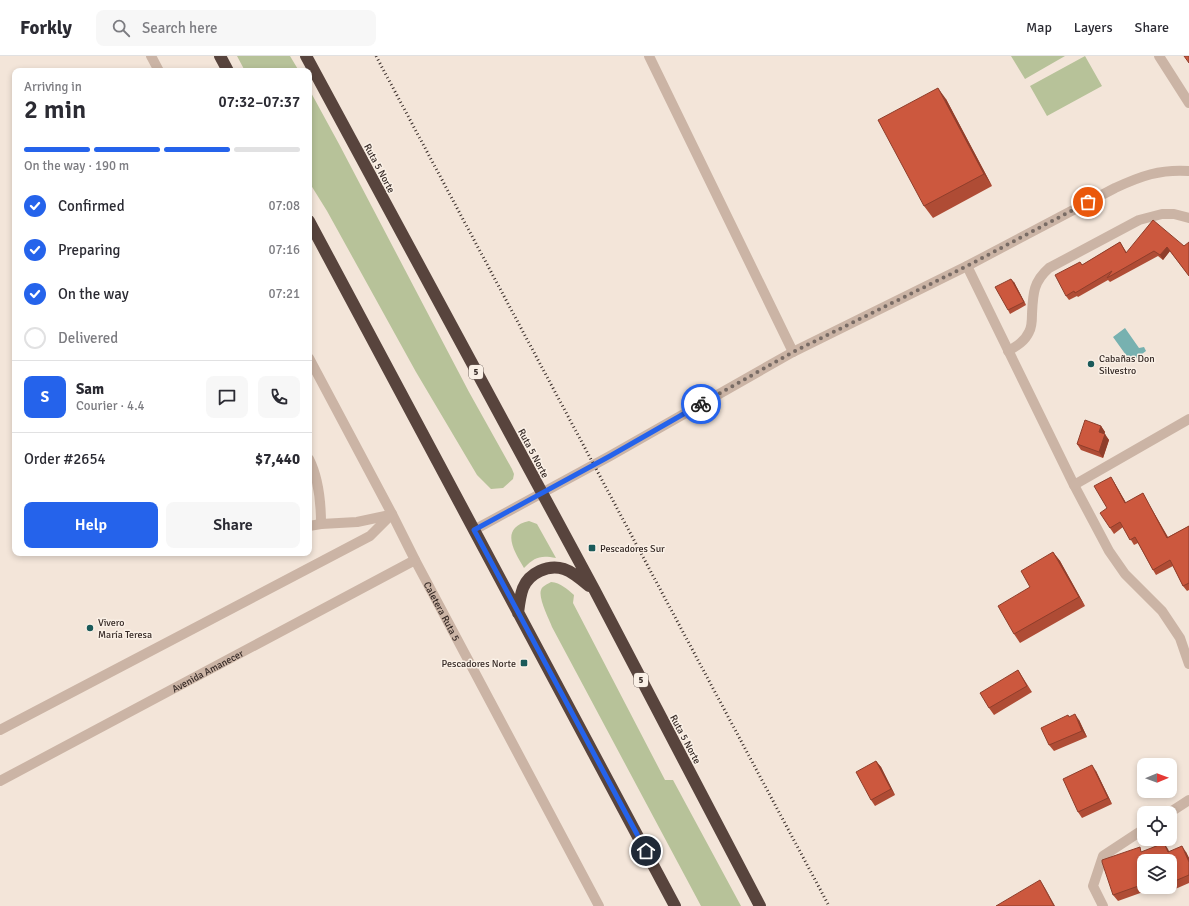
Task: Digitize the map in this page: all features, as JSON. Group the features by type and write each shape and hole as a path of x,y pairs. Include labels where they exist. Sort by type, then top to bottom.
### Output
{"highway":[{"path":"220,56 226,68"},
{"name":"Ruta 5 Norte","path":"306,56 594,589 760,906"},
{"path":"312,227 675,906"},
{"path":"518,613 521,594 527,580 539,571 548,568 564,569 594,589"}],"street":[{"path":"151,56 157,68"},
{"path":"649,56 793,352"},
{"path":"1160,56 1189,103"},
{"path":"474,530 541,492 610,456 793,352 967,266 1115,188 1137,178 1160,171 1189,171"},
{"path":"1008,351 1019,345 1030,332 1032,324 1033,294 1038,279 1049,268 1139,220 1162,214 1174,214 1189,218"},
{"path":"967,266 1074,485 1116,564 1124,574 1162,611 1180,638 1189,664"},
{"name":"Caletera Ruta 5","path":"312,364 600,906"},
{"path":"1074,485 1189,419"},
{"path":"312,464 320,495 321,524"},
{"path":"312,526 357,522 392,514"},
{"path":"0,730 370,536 392,514"},
{"name":"Avenida Amanecer","path":"0,781 415,560"},
{"path":"1177,808 1189,800"},
{"path":"1103,906 1093,886 1103,856 1137,834"}],"green space":[{"path":"237,56 290,56 297,68 243,68"},
{"path":"1011,56 1065,56 1025,79"},
{"path":"1085,56 1102,86 1047,116 1030,86"},
{"path":"312,94 469,392 512,469 514,474 513,479 503,488 491,489 477,475 416,372 327,211 312,187"},
{"path":"529,521 537,524 556,558 538,558 531,561 524,568 513,548 512,534 514,529 520,524"},
{"path":"551,582 561,585 574,595 573,603 665,780 673,780 741,906 701,906 552,627 540,594 543,587"}],"water":[{"path":"1125,328 1139,348 1144,347 1146,351 1131,362 1113,337"}],"building":[{"path":"1184,56 1189,56 1189,63"},
{"path":"938,88 984,174 924,206 878,120"},
{"path":"1153,220 1184,246 1189,242 1189,276 1167,247 1160,255 1154,251 1107,278 1112,271 1075,293 1074,291 1066,296 1055,275 1080,262 1082,265 1120,242 1126,253"},
{"path":"1011,279 1024,302 1008,310 995,287"},
{"path":"1085,420 1101,426 1099,432 1105,434 1099,452 1077,444"},
{"path":"1111,477 1125,503 1143,493 1167,538 1189,526 1189,583 1183,586 1170,560 1153,570 1135,537 1130,540 1120,522 1110,528 1100,513 1107,508 1094,486"},
{"path":"1053,552 1079,597 1014,634 998,606 1030,587 1021,571"},
{"path":"1018,670 1027,686 989,708 980,693"},
{"path":"1075,714 1082,731 1049,745 1041,728 1068,715 1069,717"},
{"path":"876,761 891,789 871,800 856,772"},
{"path":"1092,765 1108,798 1078,812 1063,779"},
{"path":"1156,846 1165,846 1168,852 1182,846 1189,862 1189,875 1177,880 1177,854 1137,854 1137,886 1113,895 1102,860 1140,847 1141,852"},
{"path":"1040,880 1054,906 996,906"}],"railway":[{"path":"376,56 829,906"}],"way so far":[{"path":"701,404 793,352 967,266 1088,202"}],"place":[{"name":"Cabañas Don Silvestro","path":"1091,364"},
{"name":"Pescadores Sur","path":"592,548"},
{"name":"Vivero María Teresa","path":"90,628"},
{"name":"Pescadores Norte","path":"524,663"}],"route":[{"path":"646,851 474,530 541,492 610,456 701,404"}]}
